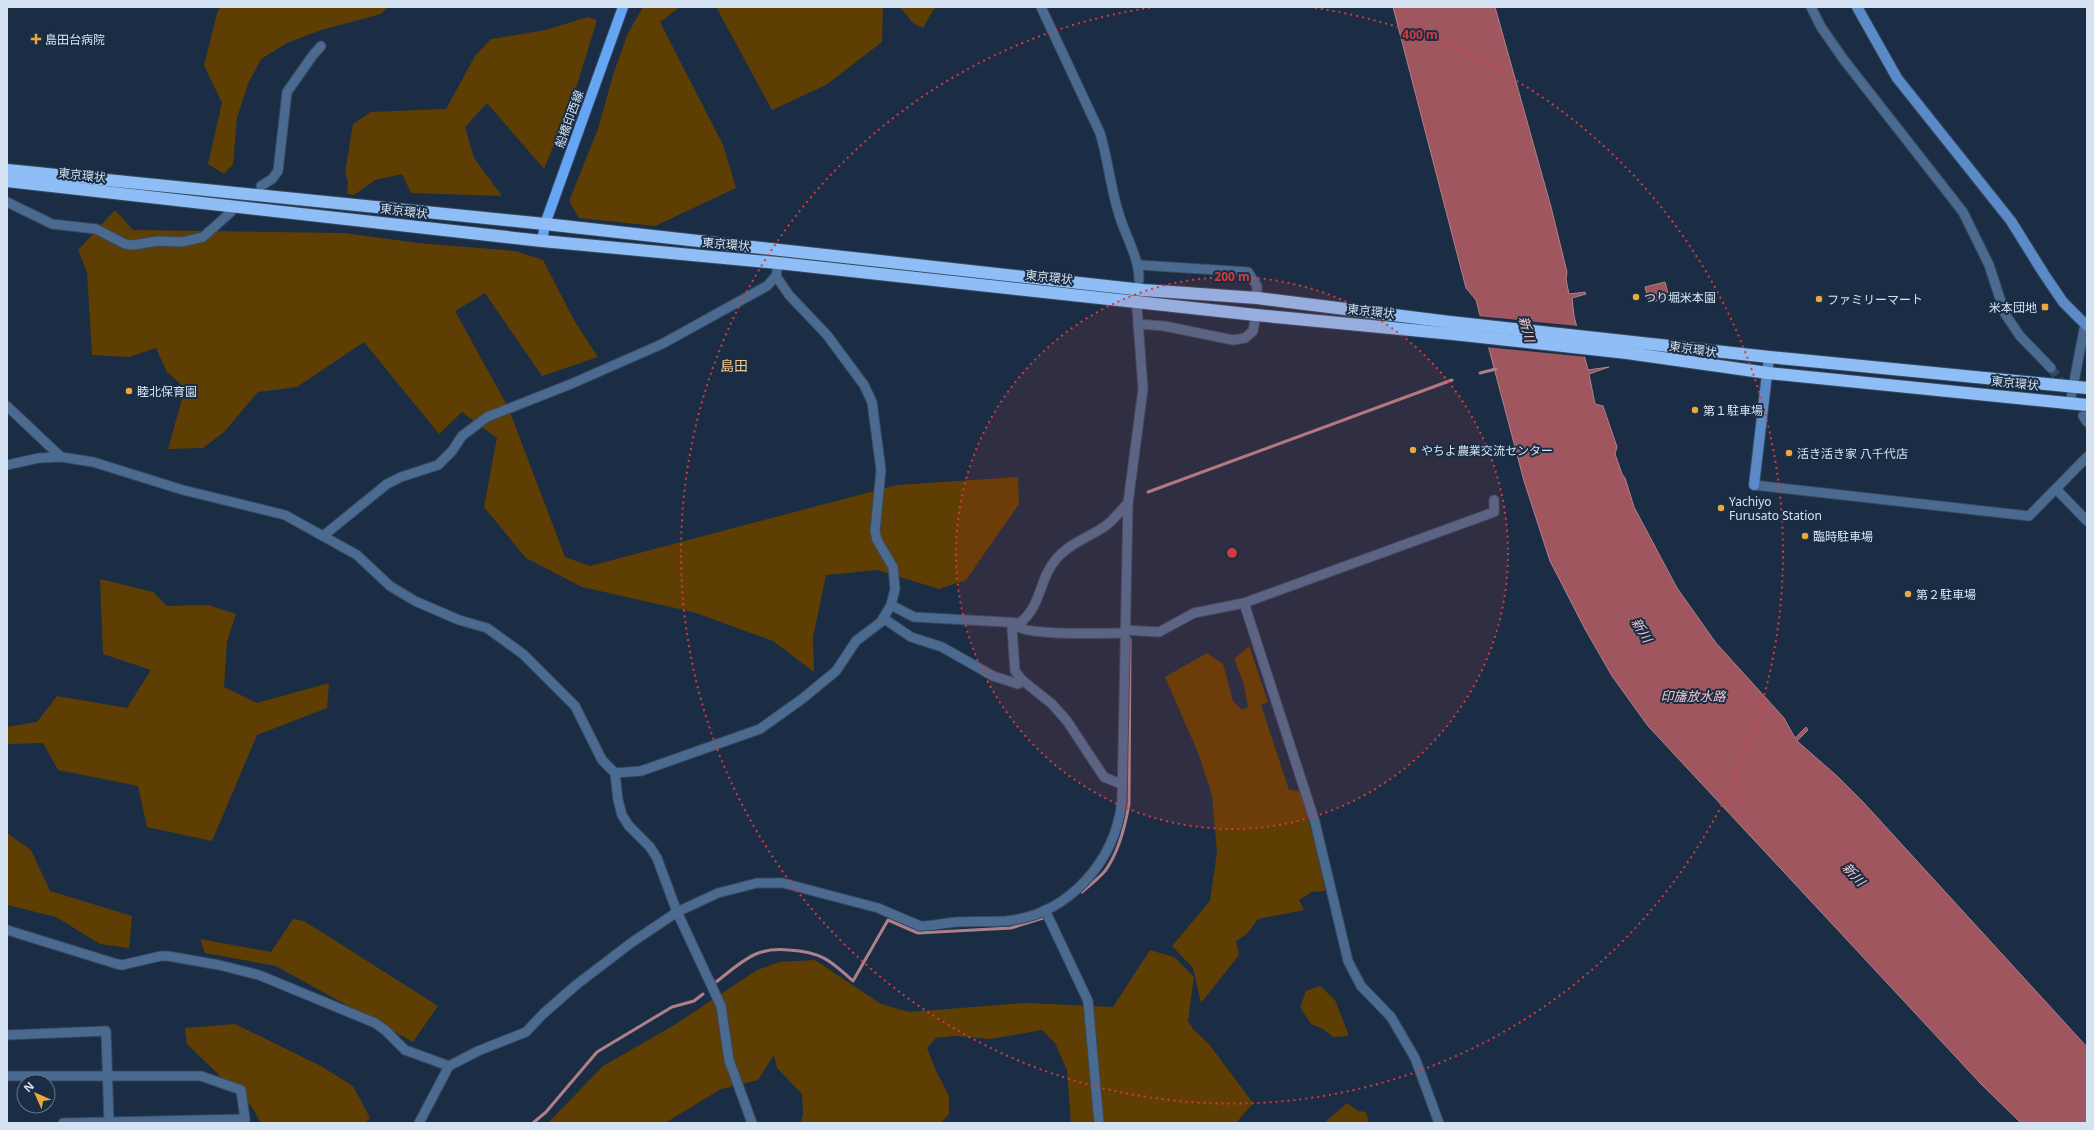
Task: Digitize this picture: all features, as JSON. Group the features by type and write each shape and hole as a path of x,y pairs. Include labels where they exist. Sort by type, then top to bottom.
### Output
{"highway":[{"name":"東京環状","path":"7,170 545,224 1143,290 1257,298 1451,328 1768,373 2070,403 2086,414"},
{"name":"東京環状","path":"7,181 542,241 904,276 1256,315 1625,340 1769,357 2087,388"},
{"path":"756,261 758,248"},
{"path":"904,276 908,264"}],"main road":[{"name":"船橋印西線","path":"542,241 545,224 623,7"}],"street":[{"path":"1041,7 1065,55 1100,133 1106,153 1117,209 1130,248 1139,266 1139,280"},
{"path":"1810,7 1821,27 1844,60 1963,212 1989,265 2005,314 2020,336 2051,368"},
{"path":"1857,7 1897,78 2011,221 2063,302 2086,325 2072,386 2070,403"},
{"path":"261,186 272,179 278,171 287,92 321,46"},
{"path":"7,202 52,224 96,229 126,244 134,246 158,241 182,242 203,237 231,212"},
{"path":"323,536 387,484 401,477 438,465 452,451 462,436 487,417 571,384 662,344 767,286 776,276 778,263"},
{"path":"1139,266 1248,272 1258,286 1257,298"},
{"path":"615,773 641,771 760,729 802,699 836,671 856,641 883,618 891,605 895,589 893,567 877,540 875,531 881,470 872,402 864,385 827,335 789,295 776,276"},
{"path":"419,1123 449,1066 478,1051 526,1032 543,1014 576,985 677,912 718,893 757,883 783,883 878,908 920,926 955,922 1006,921 1045,910 1066,898 1092,874 1106,856 1114,838 1120,815 1128,503 1143,389 1137,308"},
{"path":"1138,324 1164,326 1233,340 1245,338 1252,331 1256,315"},
{"path":"1769,357 1754,485 2028,516 2057,490 2063,481 2087,457"},
{"path":"7,406 61,457"},
{"path":"7,465 39,458 61,457 93,462 183,490 285,515 357,555 390,586 415,601 459,620 487,628 523,654 575,706 602,760 615,773 618,800 622,815 629,826 650,847 657,858 677,912 721,1006 729,1060 752,1123"},
{"path":"2057,490 2087,521"},
{"path":"1019,624 1021,630 1038,632 1160,632 1194,613 1244,603 1494,512 1494,500"},
{"path":"1121,784 1104,776 1067,722 1052,704 1022,680 1015,671 1012,629 1032,612 1049,570 1057,558 1106,526 1128,503"},
{"path":"1244,603 1316,828 1333,905 1348,961 1361,986 1391,1017 1415,1058 1439,1123"},
{"path":"891,605 914,617 1019,624"},
{"path":"883,618 911,637 942,647 993,676 1018,684 1022,680"},
{"path":"1045,910 1088,1001 1099,1123"},
{"path":"7,930 122,965 161,956 168,956 219,965 259,975 375,1023 385,1030 405,1050 449,1066"},
{"path":"7,1035 106,1031 108,1123"},
{"path":"7,1076 201,1076 218,1080 241,1090 245,1121 64,1123"}],"shaded area":[{"path":"222,7 388,7 381,14 321,30 287,43 261,59 248,84 237,118 233,164 224,174 208,164 222,103 204,65 218,10"},
{"path":"643,7 680,7 660,22 723,145 736,188 655,226 579,218 569,201 598,129 614,72 628,33"},
{"path":"716,7 883,7 882,42 826,85 772,110"},
{"path":"900,7 944,7 934,9 923,28 913,23"},
{"path":"588,17 597,20 573,98 544,169 487,103 465,127 474,158 502,196 411,193 402,174 375,180 354,195 347,194 348,182 345,173 353,124 371,112 446,109 475,56 491,39 546,30"},
{"path":"115,210 133,230 344,233 418,243 515,251 543,260 575,322 598,357 542,376 485,293 455,311 508,407 565,557 590,566 897,485 1018,477 1019,504 966,580 939,589 877,570 826,575 813,637 814,672 773,641 693,612 582,587 526,558 484,507 497,438 462,412 439,434 364,342 297,387 258,392 224,432 203,448 168,449 185,388 167,372 156,348 129,357 92,355 87,272 78,250"},
{"path":"100,579 153,592 167,606 208,605 236,614 227,641 224,687 257,703 329,683 327,708 257,735 212,841 147,827 138,786 58,770 43,743 7,744 7,727 37,722 57,696 127,708 151,670 103,654"},
{"path":"1249,646 1268,702 1261,705 1289,790 1300,791 1318,854 1325,891 1312,892 1299,900 1304,910 1258,919 1247,934 1236,941 1239,955 1201,1003 1193,968 1172,946 1210,901 1217,852 1212,795 1199,755 1165,677 1207,653 1223,664 1233,701 1242,710 1248,707 1243,681 1234,659"},
{"path":"7,833 31,850 50,891 132,916 129,948 100,944 56,917 7,905"},
{"path":"293,919 304,921 438,1006 413,1042 276,966 205,953 200,939 271,952"},
{"path":"1150,950 1174,957 1194,977 1188,1021 1193,1029 1209,1044 1253,1103 1236,1123 1109,1123 1093,1121 1093,1123 1071,1123 1067,1070 1055,1043 1042,1030 990,1039 955,1036 936,1038 927,1048 936,1071 949,1096 949,1114 941,1123 801,1123 803,1114 802,1094 777,1068 774,1055 758,1080 721,1089 665,1123 548,1123 603,1066 676,1024 757,970 780,962 815,960 881,1004 909,1012 1026,1003 1113,1007"},
{"path":"1320,986 1335,1000 1349,1036 1333,1037 1323,1029 1311,1024 1300,1007 1306,991"},
{"path":"235,1024 319,1065 353,1086 370,1118 365,1123 261,1123 252,1107 187,1044 185,1028"},
{"path":"1347,1103 1358,1111 1366,1112 1369,1123 1324,1123"}],"water":[{"name":"印旛放水路","path":"1393,7 1495,7 1551,207 1567,272 1566,279 1569,294 1585,292 1586,294 1572,298 1574,316 1588,370 1609,367 1589,374 1595,404 1603,406 1617,447 1615,454 1622,474 1625,478 1634,507 1677,588 1716,643 1784,718 1795,738 1806,727 1808,730 1797,741 1837,776 1863,802 2087,1047 2087,1123 2021,1123 1982,1085 1648,726 1612,676 1585,629 1550,561 1524,481 1476,300 1466,288"},
{"path":"1665,282 1669,297 1649,303 1645,287"}],"pier":[{"path":"1477,316 1578,326 1587,357 1485,347"}],"waterway":[{"path":"1480,373 1496,369"},
{"path":"1148,492 1452,380"},
{"path":"1082,892 1097,879 1110,864 1121,839 1129,804 1130,639"},
{"path":"716,982 736,966 756,954 769,950 800,951 817,955 831,962 853,981 888,920 918,933 1011,928 1043,918"},
{"path":"533,1123 546,1112 597,1052 672,1007 694,1001 703,994"}],"tunnel":[{"path":"2051,368 2065,388"}],"place":[{"name":"島田台病院","path":"36,39"},
{"name":"つり堀米本園","path":"1636,297"},
{"name":"ファミリーマート","path":"1819,299"},
{"name":"米本団地","path":"2045,307"},
{"name":"睦北保育園","path":"129,391"},
{"name":"第１駐車場","path":"1695,410"},
{"name":"やちよ農業交流センター","path":"1413,450"},
{"name":"活き活き家 八千代店","path":"1789,453"},
{"name":"Yachiyo Furusato Station","path":"1721,508"},
{"name":"臨時駐車場","path":"1805,536"},
{"name":"第２駐車場","path":"1908,594"}],"district":[{"name":"島田","path":"734,365"}],"water label":[{"name":"新川","path":"1527,329"},
{"name":"新川","path":"1642,630"},
{"name":"新川","path":"1854,874"}]}
